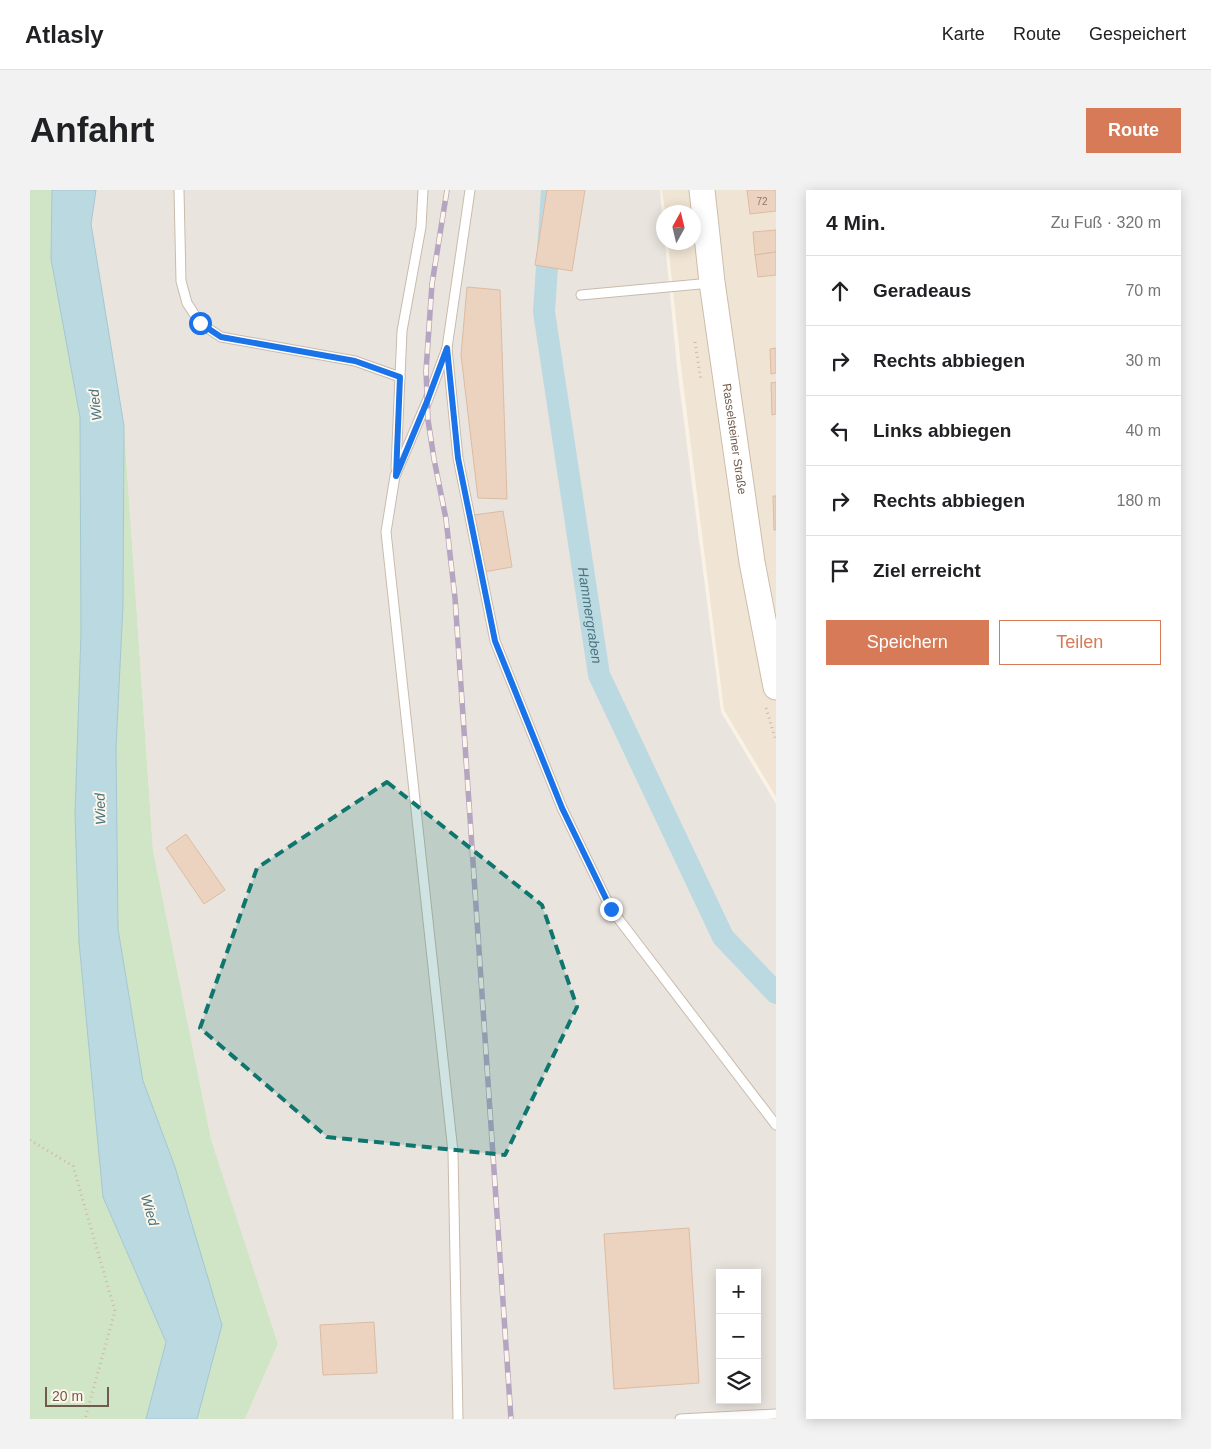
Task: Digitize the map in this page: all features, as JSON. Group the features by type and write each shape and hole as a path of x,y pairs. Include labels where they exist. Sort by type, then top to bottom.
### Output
{"main road":[{"name":"Rasselsteiner Straße","path":"702,190 712,282 752,562 776,688"}],"lane":[{"path":"179,190 181,281 187,303 200,323 221,337 355,361 400,377"},
{"path":"423,190 421,228 402,331 396,476 386,532 453,1152 458,1419"},
{"path":"396,476 447,348 470,190"},
{"path":"581,295 712,282"},
{"path":"447,348 458,458 495,641 562,808 611,909 776,1125"},
{"path":"680,1419 776,1414"}],"path":[{"path":"30,1140 73,1166 115,1311 85,1419"}],"highlighted area":[{"path":"387,782 542,905 577,1007 505,1155 327,1137 200,1028 257,868"}],"shaded area":[{"path":"96,190 660,190 661,205 656,205 656,250 666,250 677,367 721,712 776,804 776,1419 245,1419 278,1344 211,1139 153,850 124,426 91,224"},
{"path":"662,190 776,190 776,797 724,710 681,366 669,250 701,250 701,205 664,205"}],"green space":[{"path":"30,190 52,190 51,259 80,417 81,633 75,814 79,942 103,1197 166,1342 146,1419 30,1419"},
{"path":"124,426 153,850 211,1139 278,1344 245,1419 195,1419 175,1167 143,1081 118,929 116,748 123,605"}],"water":[{"name":"Wied","path":"52,190 96,190 91,224 124,426 123,605 116,748 118,929 143,1081 175,1167 222,1325 197,1419 146,1419 166,1342 103,1197 79,942 75,814 81,633 80,417 51,259"}],"building":[{"path":"547,190 585,190 572,271 535,265"},
{"path":"747,190 776,190 776,211 750,214"},
{"path":"776,230 776,252 755,255 753,232"},
{"path":"776,252 776,275 758,277 755,255"},
{"path":"467,287 500,290 507,499 478,498 461,355"},
{"path":"776,348 776,373 771,374 770,349"},
{"path":"776,382 776,414 772,415 771,383"},
{"path":"773,496 776,496 776,530 774,530"},
{"path":"503,511 512,567 484,572 474,515"},
{"path":"186,834 225,890 204,904 166,848"},
{"path":"689,1228 699,1383 614,1389 604,1234"},
{"path":"374,1322 377,1373 323,1375 320,1325"}],"waterway":[{"name":"Hammergraben","path":"552,190 544,312 599,675 723,937 776,993"}],"railway":[{"path":"447,190 432,284 426,371 428,420 446,519 455,598 511,1419"}],"route":[{"path":"200,323 221,337 355,361 400,377 396,476 447,348 458,458 495,641 562,808 611,909"}]}
